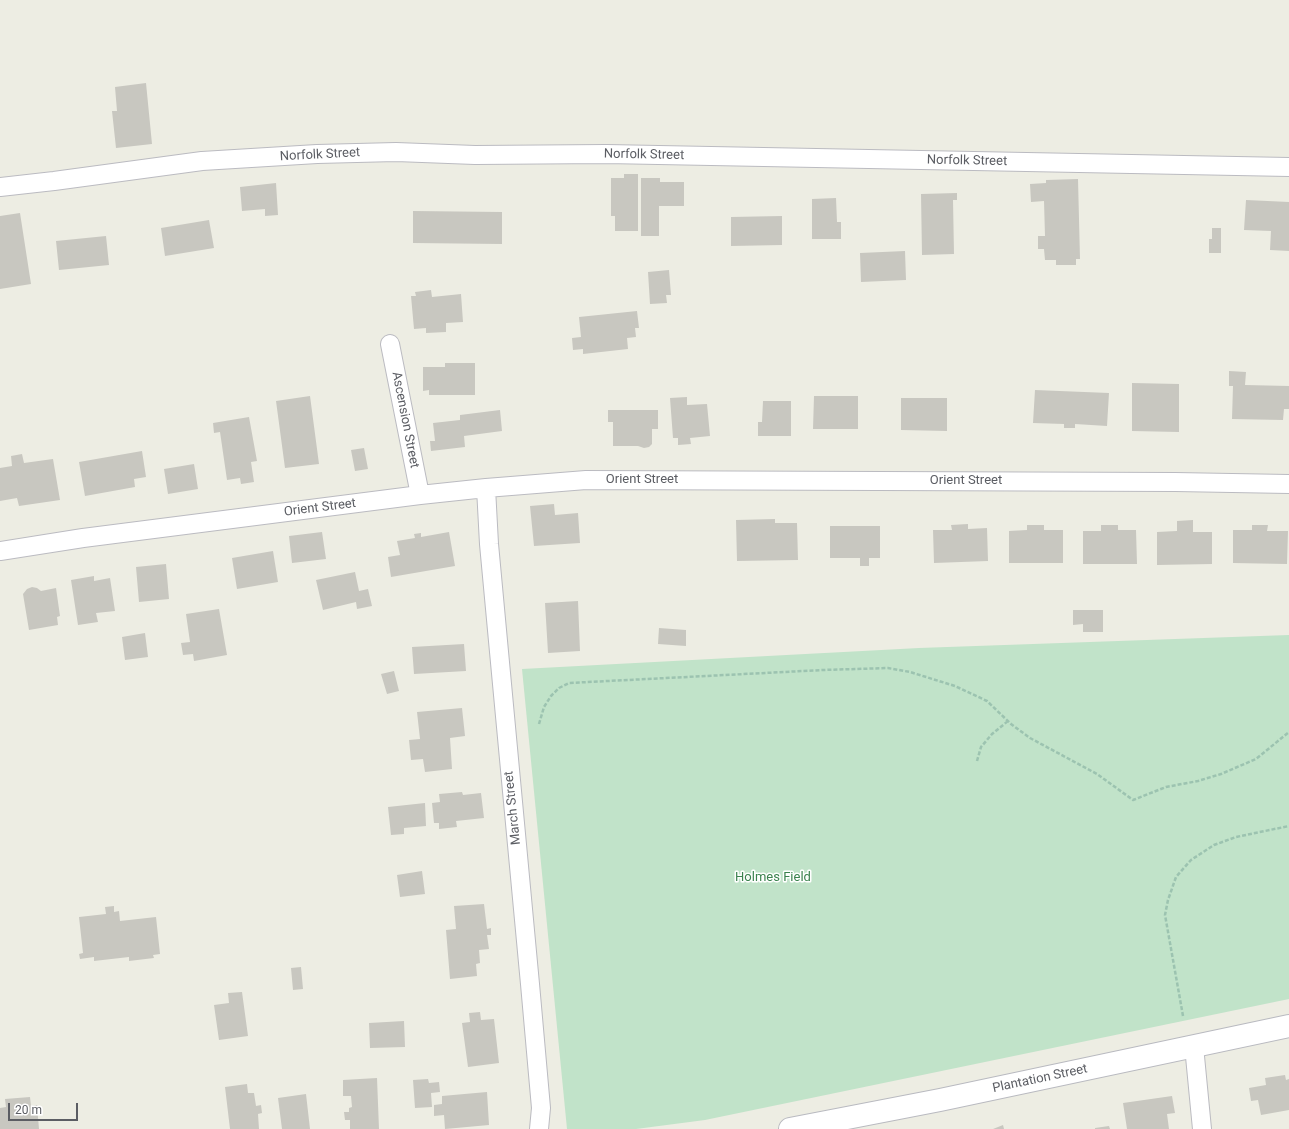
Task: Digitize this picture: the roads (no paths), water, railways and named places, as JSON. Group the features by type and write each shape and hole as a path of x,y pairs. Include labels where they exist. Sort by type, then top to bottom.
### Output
{"street":[{"name":"Norfolk Street","path":"0,187 54,182 202,161 317,154 396,152 475,155 606,154 1289,167"},
{"name":"Ascension Street","path":"390,344 420,495"},
{"name":"Orient Street","path":"0,551 83,538 420,495 586,480 1175,482 1289,484"},
{"name":"March Street","path":"486,488 489,544 500,670 530,976 541,1108 539,1129"},
{"name":"Plantation Street","path":"790,1129 940,1100 1289,1026"},
{"path":"1194,1046 1202,1129"}],"park label":[{"name":"Holmes Field","path":"773,878"}]}
